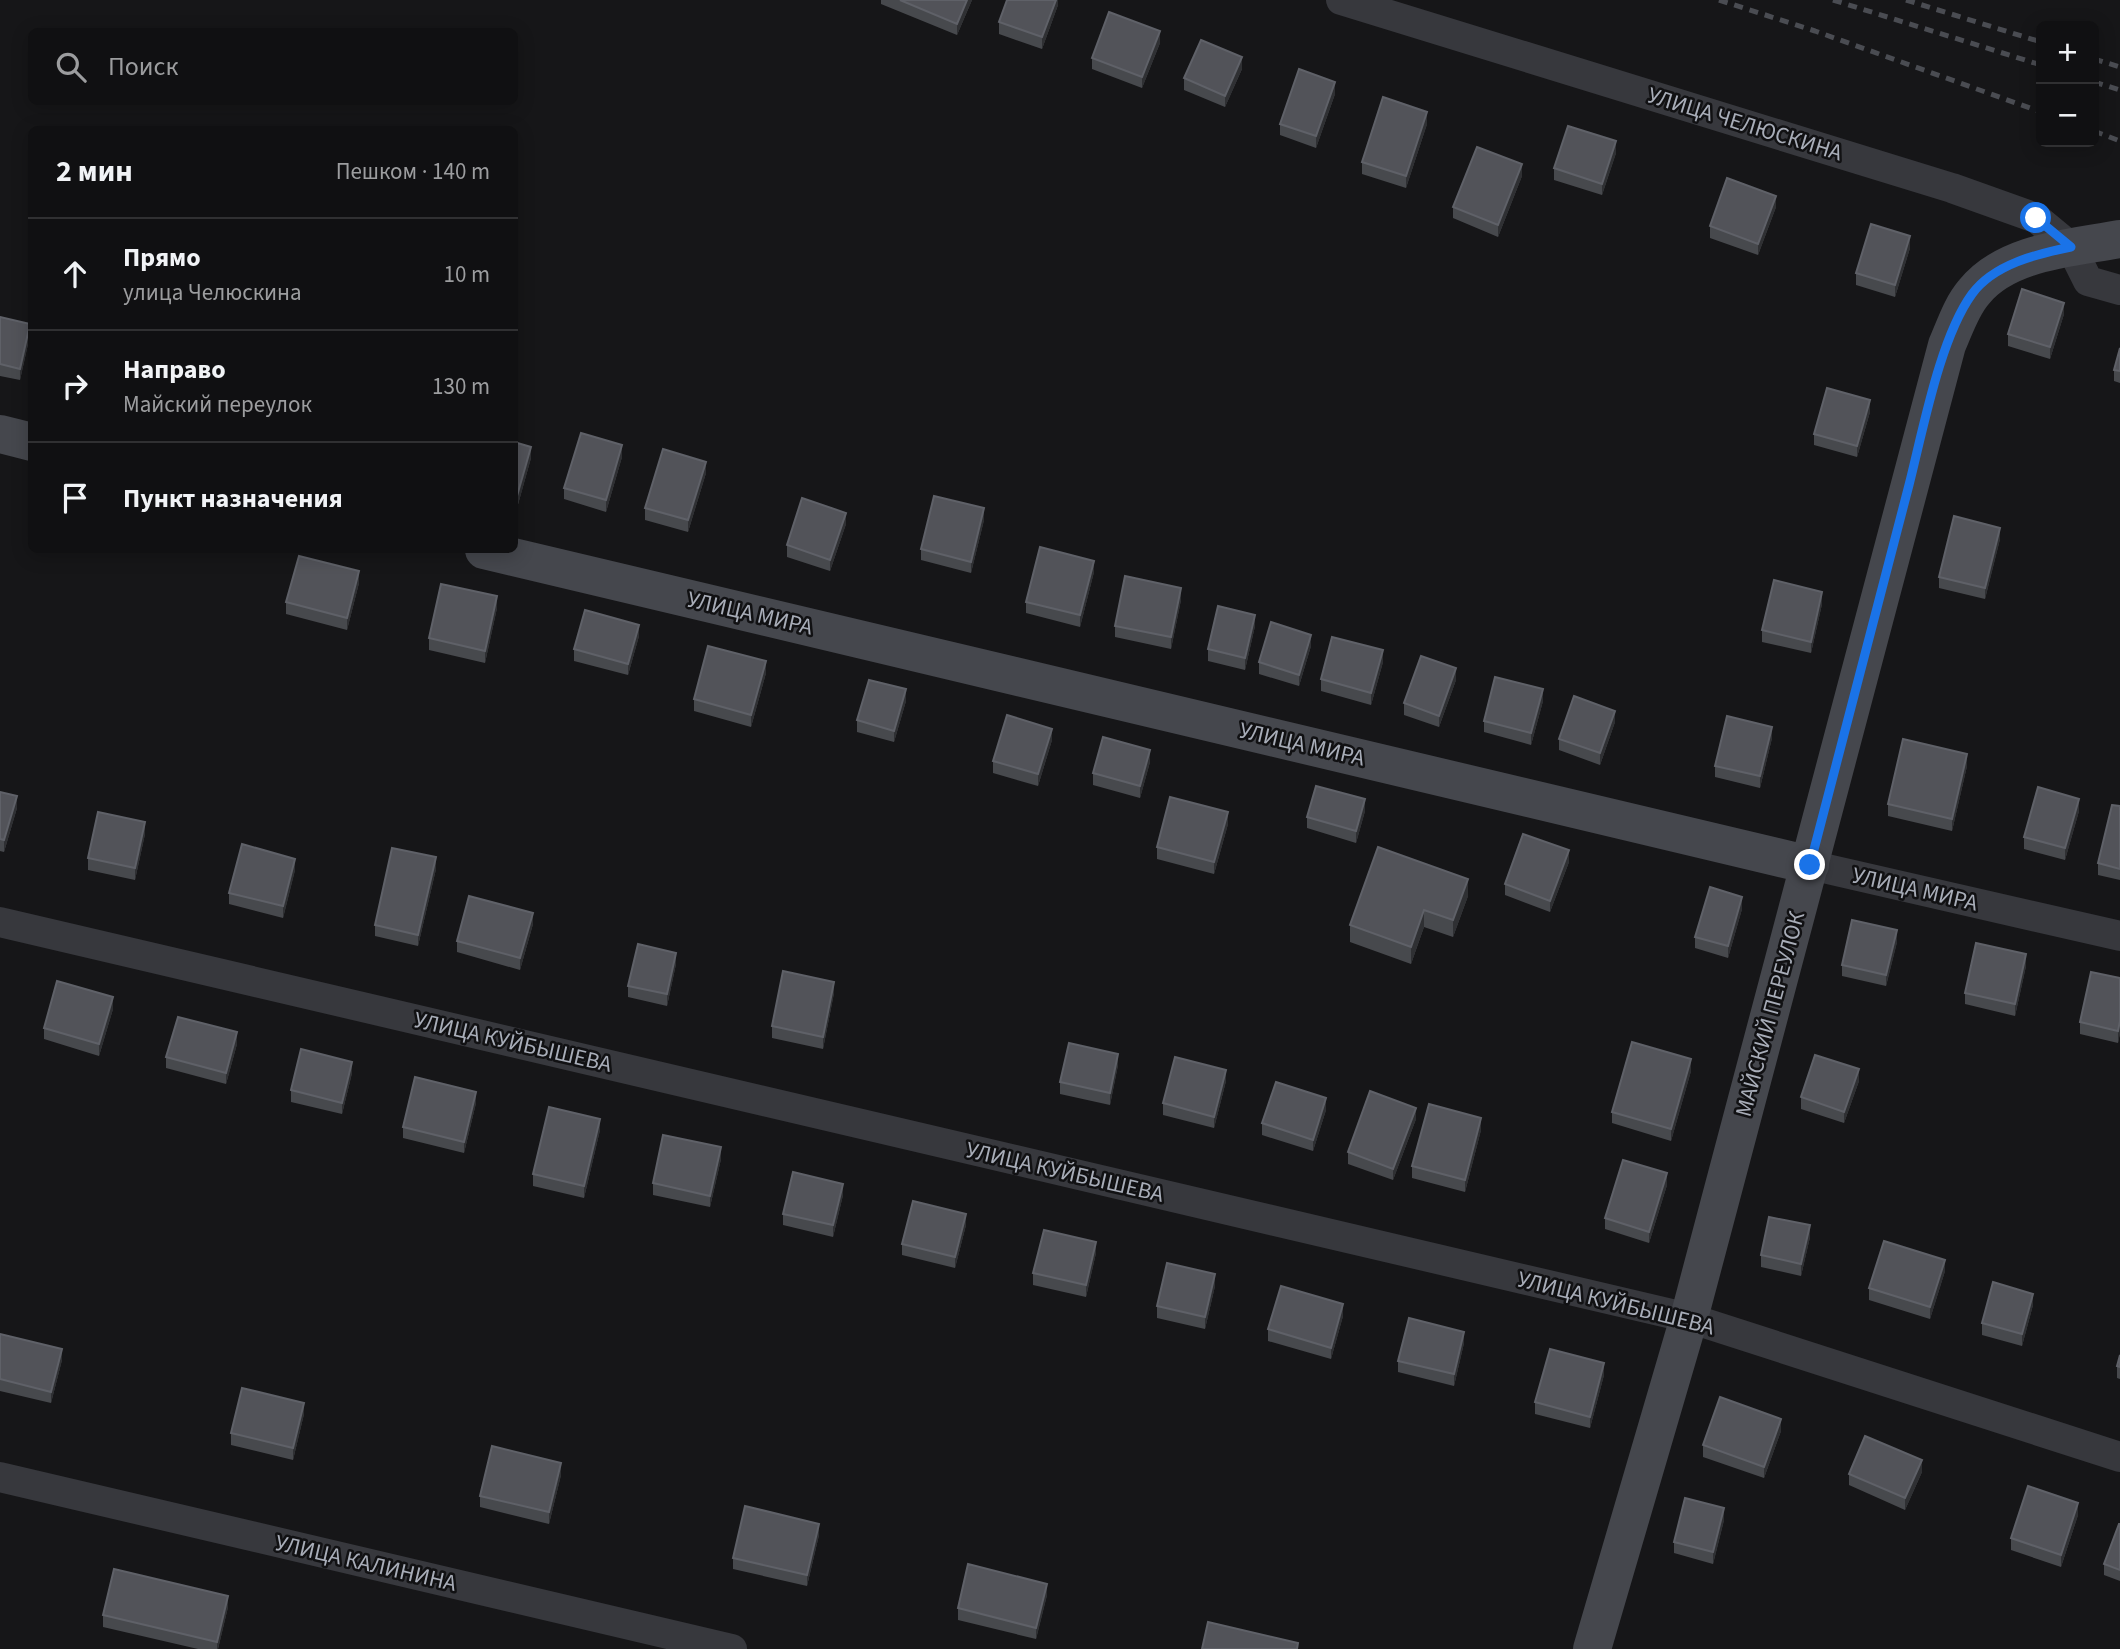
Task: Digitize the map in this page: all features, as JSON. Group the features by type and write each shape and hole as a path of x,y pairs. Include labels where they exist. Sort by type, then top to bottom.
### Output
{"main road":[{"name":"МАЙСКИЙ ПЕРЕУЛОК","path":"1592,1649 1689,1318 1932,396 1958,319 1972,294 1996,273 2037,254 2120,239"},
{"path":"0,435 28,441"},
{"name":"УЛИЦА МИРА","path":"497,553 1810,865"}],"street":[{"name":"УЛИЦА ЧЕЛЮСКИНА","path":"1341,0 1952,188 2036,218 2071,247 2088,281 2120,290"},
{"name":"УЛИЦА МИРА","path":"1810,865 2120,936"},
{"name":"УЛИЦА КУЙБЫШЕВА","path":"0,922 1689,1318 2120,1458"},
{"name":"УЛИЦА КАЛИНИНА","path":"0,1477 732,1649"}],"building":[{"path":"900,0 967,0 957,24"},
{"path":"1007,0 1056,0 1042,37 999,22"},
{"path":"1109,12 1160,31 1142,77 1092,58"},
{"path":"1201,40 1242,57 1225,96 1184,78"},
{"path":"1299,69 1335,82 1316,136 1280,124"},
{"path":"1383,97 1427,112 1406,176 1362,162"},
{"path":"1568,126 1616,141 1602,184 1554,168"},
{"path":"1477,147 1522,164 1498,225 1453,207"},
{"path":"1727,178 1776,196 1758,244 1710,226"},
{"path":"1871,224 1910,236 1895,285 1856,273"},
{"path":"2022,289 2064,303 2050,347 2008,334"},
{"path":"0,317 28,324 20,369 0,364"},
{"path":"2120,348 2120,371 2114,370"},
{"path":"1827,388 1870,400 1857,446 1814,434"},
{"path":"581,433 622,445 606,500 564,488"},
{"path":"518,443 531,447 518,492"},
{"path":"663,449 706,462 688,520 645,508"},
{"path":"934,496 984,508 971,562 921,549"},
{"path":"802,498 846,513 830,560 787,545"},
{"path":"1954,516 2000,528 1985,588 1939,577"},
{"path":"1040,547 1094,561 1080,615 1026,602"},
{"path":"299,556 359,571 347,618 286,602"},
{"path":"1125,576 1181,588 1171,637 1115,626"},
{"path":"1774,580 1822,592 1811,642 1762,630"},
{"path":"441,584 497,596 485,651 429,638"},
{"path":"1218,606 1255,615 1245,658 1208,649"},
{"path":"585,610 639,625 628,664 574,649"},
{"path":"1271,622 1311,635 1299,675 1259,662"},
{"path":"1332,637 1383,650 1371,693 1321,679"},
{"path":"708,646 766,661 751,715 694,699"},
{"path":"1421,656 1456,668 1439,716 1404,703"},
{"path":"1495,677 1543,689 1531,733 1484,721"},
{"path":"869,680 906,689 894,731 857,720"},
{"path":"1574,696 1615,711 1600,753 1559,739"},
{"path":"1007,715 1052,729 1038,774 993,761"},
{"path":"1727,716 1772,727 1760,776 1715,766"},
{"path":"1103,737 1150,750 1140,786 1093,773"},
{"path":"1903,739 1967,754 1952,819 1888,804"},
{"path":"1316,786 1365,799 1356,831 1307,817"},
{"path":"2038,787 2079,799 2065,848 2024,837"},
{"path":"0,792 17,796 4,840 0,839"},
{"path":"1170,797 1228,812 1214,862 1157,847"},
{"path":"2112,805 2120,806 2120,869 2098,863"},
{"path":"98,812 145,822 135,868 88,858"},
{"path":"1523,834 1569,850 1550,901 1505,884"},
{"path":"242,844 295,859 283,906 229,893"},
{"path":"1378,847 1468,879 1453,920 1424,910 1411,947 1350,925"},
{"path":"392,848 436,857 418,935 375,925"},
{"path":"1710,887 1742,897 1728,946 1695,937"},
{"path":"469,896 533,913 520,958 457,941"},
{"path":"1852,920 1897,930 1886,975 1842,965"},
{"path":"1976,943 2026,954 2015,1004 1965,993"},
{"path":"638,944 676,953 667,994 628,986"},
{"path":"783,971 834,982 823,1037 772,1026"},
{"path":"2091,972 2120,978 2118,1031 2080,1022"},
{"path":"57,981 113,997 99,1044 44,1028"},
{"path":"178,1017 237,1032 226,1073 166,1057"},
{"path":"1632,1042 1691,1059 1671,1129 1612,1112"},
{"path":"1069,1043 1118,1054 1110,1093 1060,1082"},
{"path":"301,1049 352,1062 342,1103 291,1090"},
{"path":"1815,1055 1859,1069 1844,1112 1801,1097"},
{"path":"1175,1057 1226,1070 1214,1117 1163,1103"},
{"path":"415,1077 476,1092 464,1142 403,1127"},
{"path":"1276,1082 1326,1098 1313,1140 1262,1123"},
{"path":"1370,1091 1416,1108 1393,1169 1348,1152"},
{"path":"1429,1104 1481,1118 1465,1180 1412,1166"},
{"path":"549,1107 600,1119 584,1186 533,1174"},
{"path":"663,1135 721,1147 710,1196 653,1183"},
{"path":"1623,1160 1667,1173 1649,1232 1605,1218"},
{"path":"793,1172 843,1184 833,1225 783,1214"},
{"path":"913,1201 966,1214 955,1257 902,1244"},
{"path":"1769,1217 1810,1225 1801,1264 1761,1255"},
{"path":"1044,1230 1096,1242 1086,1285 1033,1273"},
{"path":"1884,1241 1945,1260 1930,1307 1869,1288"},
{"path":"1167,1263 1215,1274 1205,1317 1157,1306"},
{"path":"1993,1282 2033,1294 2022,1334 1982,1323"},
{"path":"1281,1286 1343,1304 1331,1348 1268,1329"},
{"path":"1409,1318 1464,1332 1454,1374 1398,1361"},
{"path":"0,1334 62,1349 51,1392 0,1379"},
{"path":"1550,1349 1604,1363 1590,1417 1535,1402"},
{"path":"242,1388 304,1403 293,1448 231,1433"},
{"path":"1720,1397 1781,1419 1764,1467 1703,1445"},
{"path":"1865,1436 1922,1460 1905,1498 1849,1474"},
{"path":"492,1446 561,1463 549,1512 480,1496"},
{"path":"2028,1486 2078,1503 2061,1555 2011,1538"},
{"path":"1685,1498 1724,1508 1713,1552 1674,1542"},
{"path":"745,1506 819,1524 807,1575 733,1558"},
{"path":"2120,1524 2120,1570 2104,1564"},
{"path":"968,1564 1047,1584 1036,1628 958,1608"},
{"path":"114,1569 228,1596 217,1642 103,1615"},
{"path":"1208,1622 1298,1643 1297,1649 1202,1649"}],"railway":[{"path":"1719,0 1815,31 2036,110"},
{"path":"1833,0 2036,63"},
{"path":"1906,0 2036,40"},
{"path":"2099,61 2120,67"},
{"path":"2099,84 2120,90"},
{"path":"2099,133 2120,141"}],"route":[{"path":"1810,865 1947,345 1972,294 1982,283 1996,273 2037,254 2071,247 2036,218"}]}
